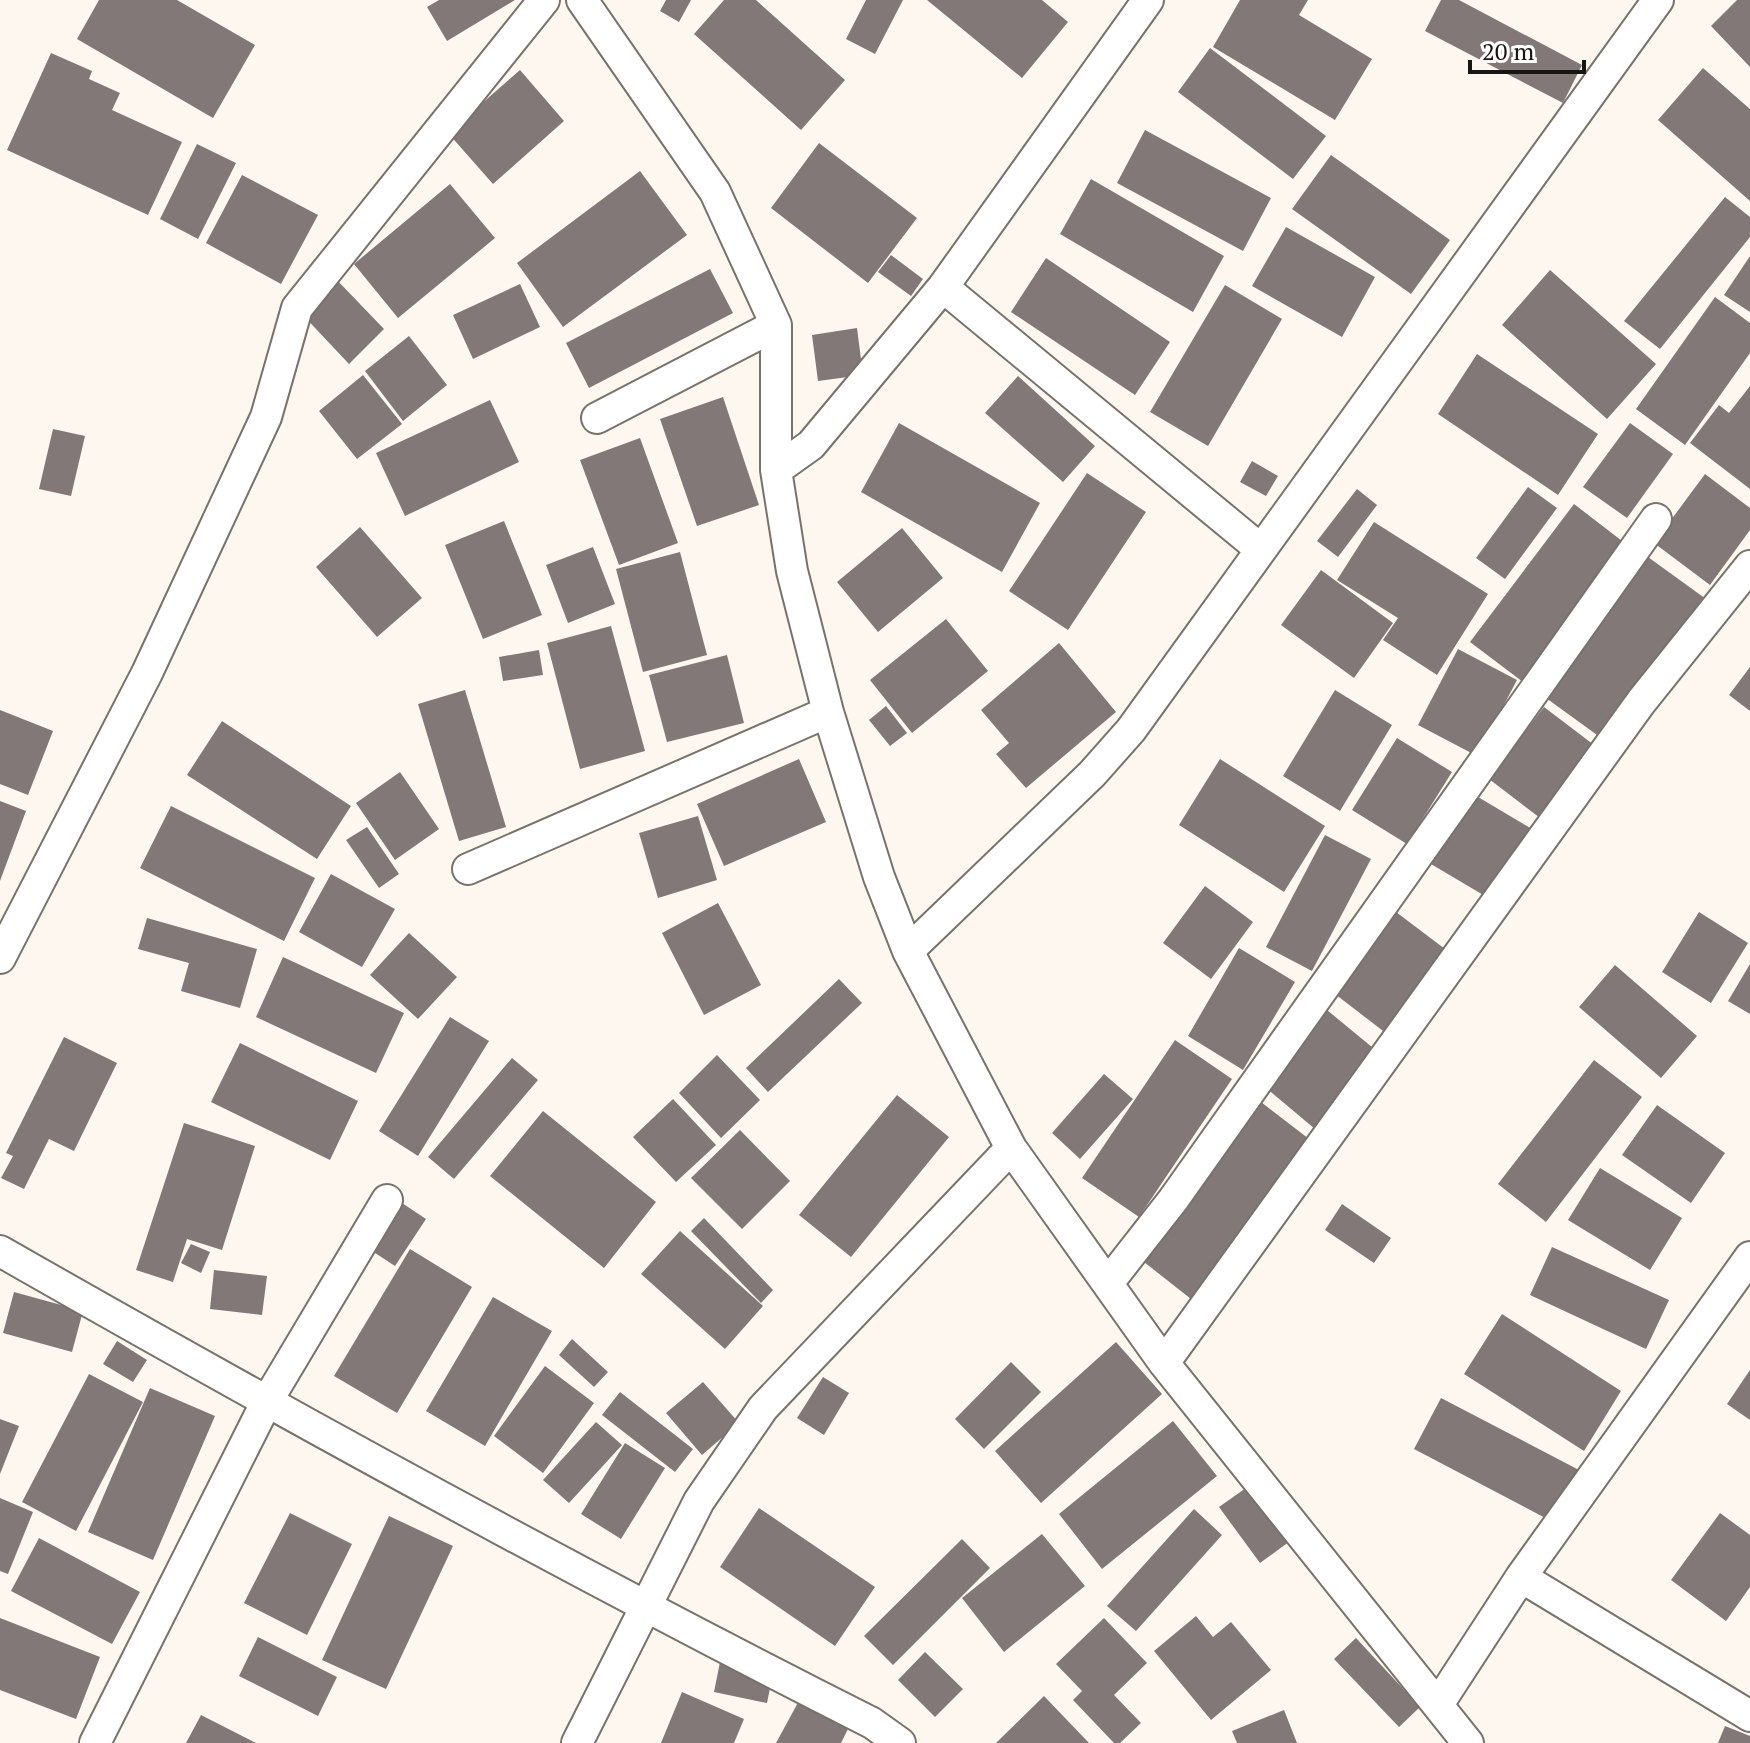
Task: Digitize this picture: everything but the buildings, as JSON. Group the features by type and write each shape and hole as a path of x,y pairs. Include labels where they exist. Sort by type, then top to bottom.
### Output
{"street":[{"path":"0,958 147,673 266,417 297,308 544,0"},
{"path":"776,470 811,445 943,287 1148,0"},
{"path":"908,951 1092,774 1131,730 1259,548 1658,0"},
{"path":"593,5 715,192 776,325 776,470 792,571 828,712 879,877 908,951 1011,1148 1164,1363 1468,1743"},
{"path":"943,287 1259,548"},
{"path":"597,418 776,325"},
{"path":"1108,1283 1173,1200 1656,519"},
{"path":"1164,1363 1641,702 1750,566"},
{"path":"468,869 828,712"},
{"path":"577,1743 699,1501 763,1408 1011,1148"},
{"path":"95,1743 266,1403 387,1200"},
{"path":"0,1251 266,1403 646,1609 872,1723 900,1743"},
{"path":"1439,1703 1521,1577 1750,1257"},
{"path":"1521,1577 1750,1716"}]}
